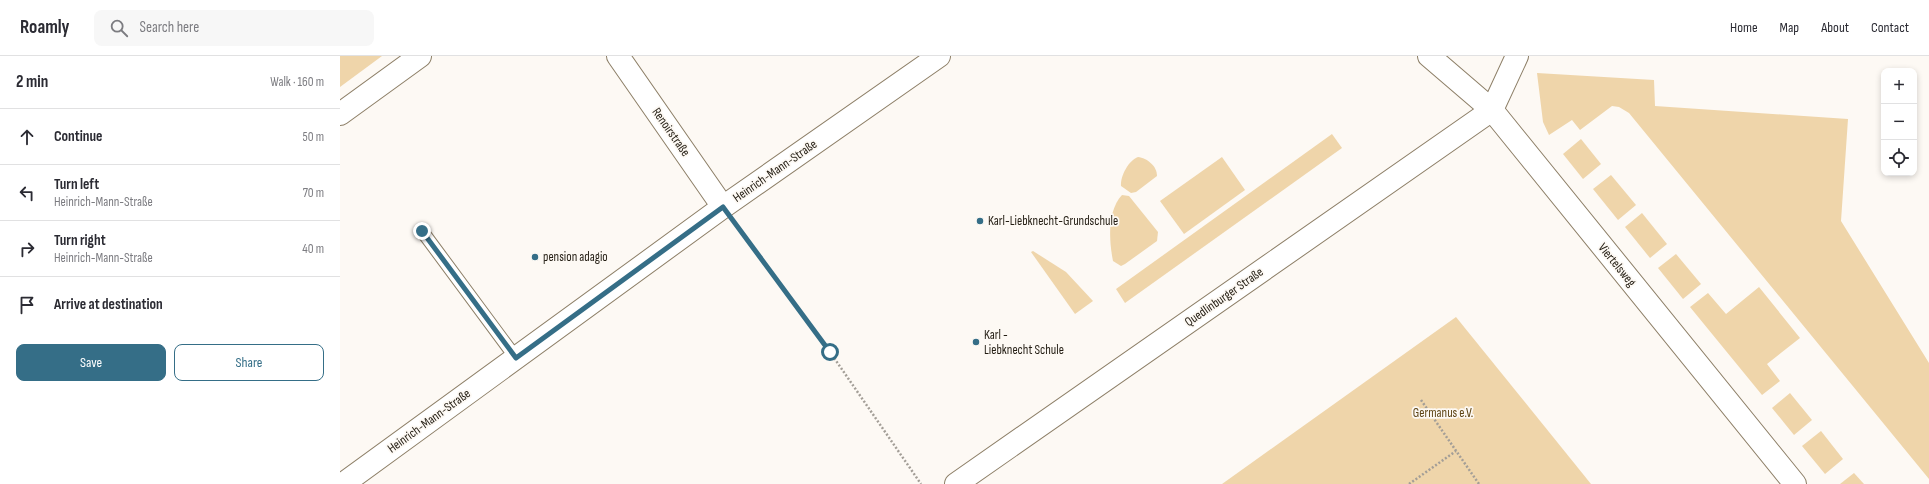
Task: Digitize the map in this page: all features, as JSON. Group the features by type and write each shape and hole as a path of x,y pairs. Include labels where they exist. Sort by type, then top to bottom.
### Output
{"street":[{"path":"340,114 420,56"},
{"name":"Renoirstraße","path":"618,56 723,207"},
{"name":"Heinrich-Mann-Straße","path":"343,484 723,207 939,56"},
{"name":"Viertelsweg","path":"1429,56 1492,110 1795,484"},
{"path":"1492,110 1517,56"},
{"name":"Quedlinburger Straße","path":"956,484 1492,110"}],"lane":[{"path":"422,231 516,358"}],"path":[{"path":"723,207 830,352 921,484"},
{"path":"1421,400 1479,484"},
{"path":"1409,484 1456,450"}],"green space":[{"path":"340,56 382,56 340,87"},
{"path":"1537,73 1654,80 1655,106 1848,119 1841,221 1929,363 1929,479 1629,113 1619,107 1612,106 1580,130 1572,120 1549,135 1543,122"},
{"path":"1332,134 1342,148 1125,303 1116,289"},
{"path":"1581,139 1601,164 1583,179 1563,154"},
{"path":"1138,157 1151,163 1157,172 1157,176 1136,192 1131,193 1121,186 1121,182 1128,165 1131,161"},
{"path":"1222,157 1245,190 1184,234 1160,201"},
{"path":"1611,175 1636,205 1618,220 1593,189"},
{"path":"1122,195 1129,196 1158,232 1157,241 1121,266 1113,261 1110,226 1114,209"},
{"path":"1642,213 1667,244 1650,258 1625,227"},
{"path":"1033,251 1066,272 1093,301 1075,314 1031,252"},
{"path":"1676,254 1701,284 1683,299 1658,268"},
{"path":"1759,287 1800,338 1767,364 1780,381 1762,395 1690,307 1708,293 1726,314"},
{"name":"Germanus e.V.","path":"1456,317 1591,484 1222,484"},
{"path":"1790,393 1812,420 1794,435 1772,408"},
{"path":"1821,431 1843,459 1825,474 1802,446"},
{"path":"1854,473 1864,484 1840,484"}],"place":[{"name":"Karl-Liebknecht-Grundschule","path":"980,221"},
{"name":"pension adagio","path":"535,257"},
{"name":"Karl - Liebknecht Schule","path":"976,342"}],"route":[{"path":"422,231 516,358 723,207 830,352"}]}
